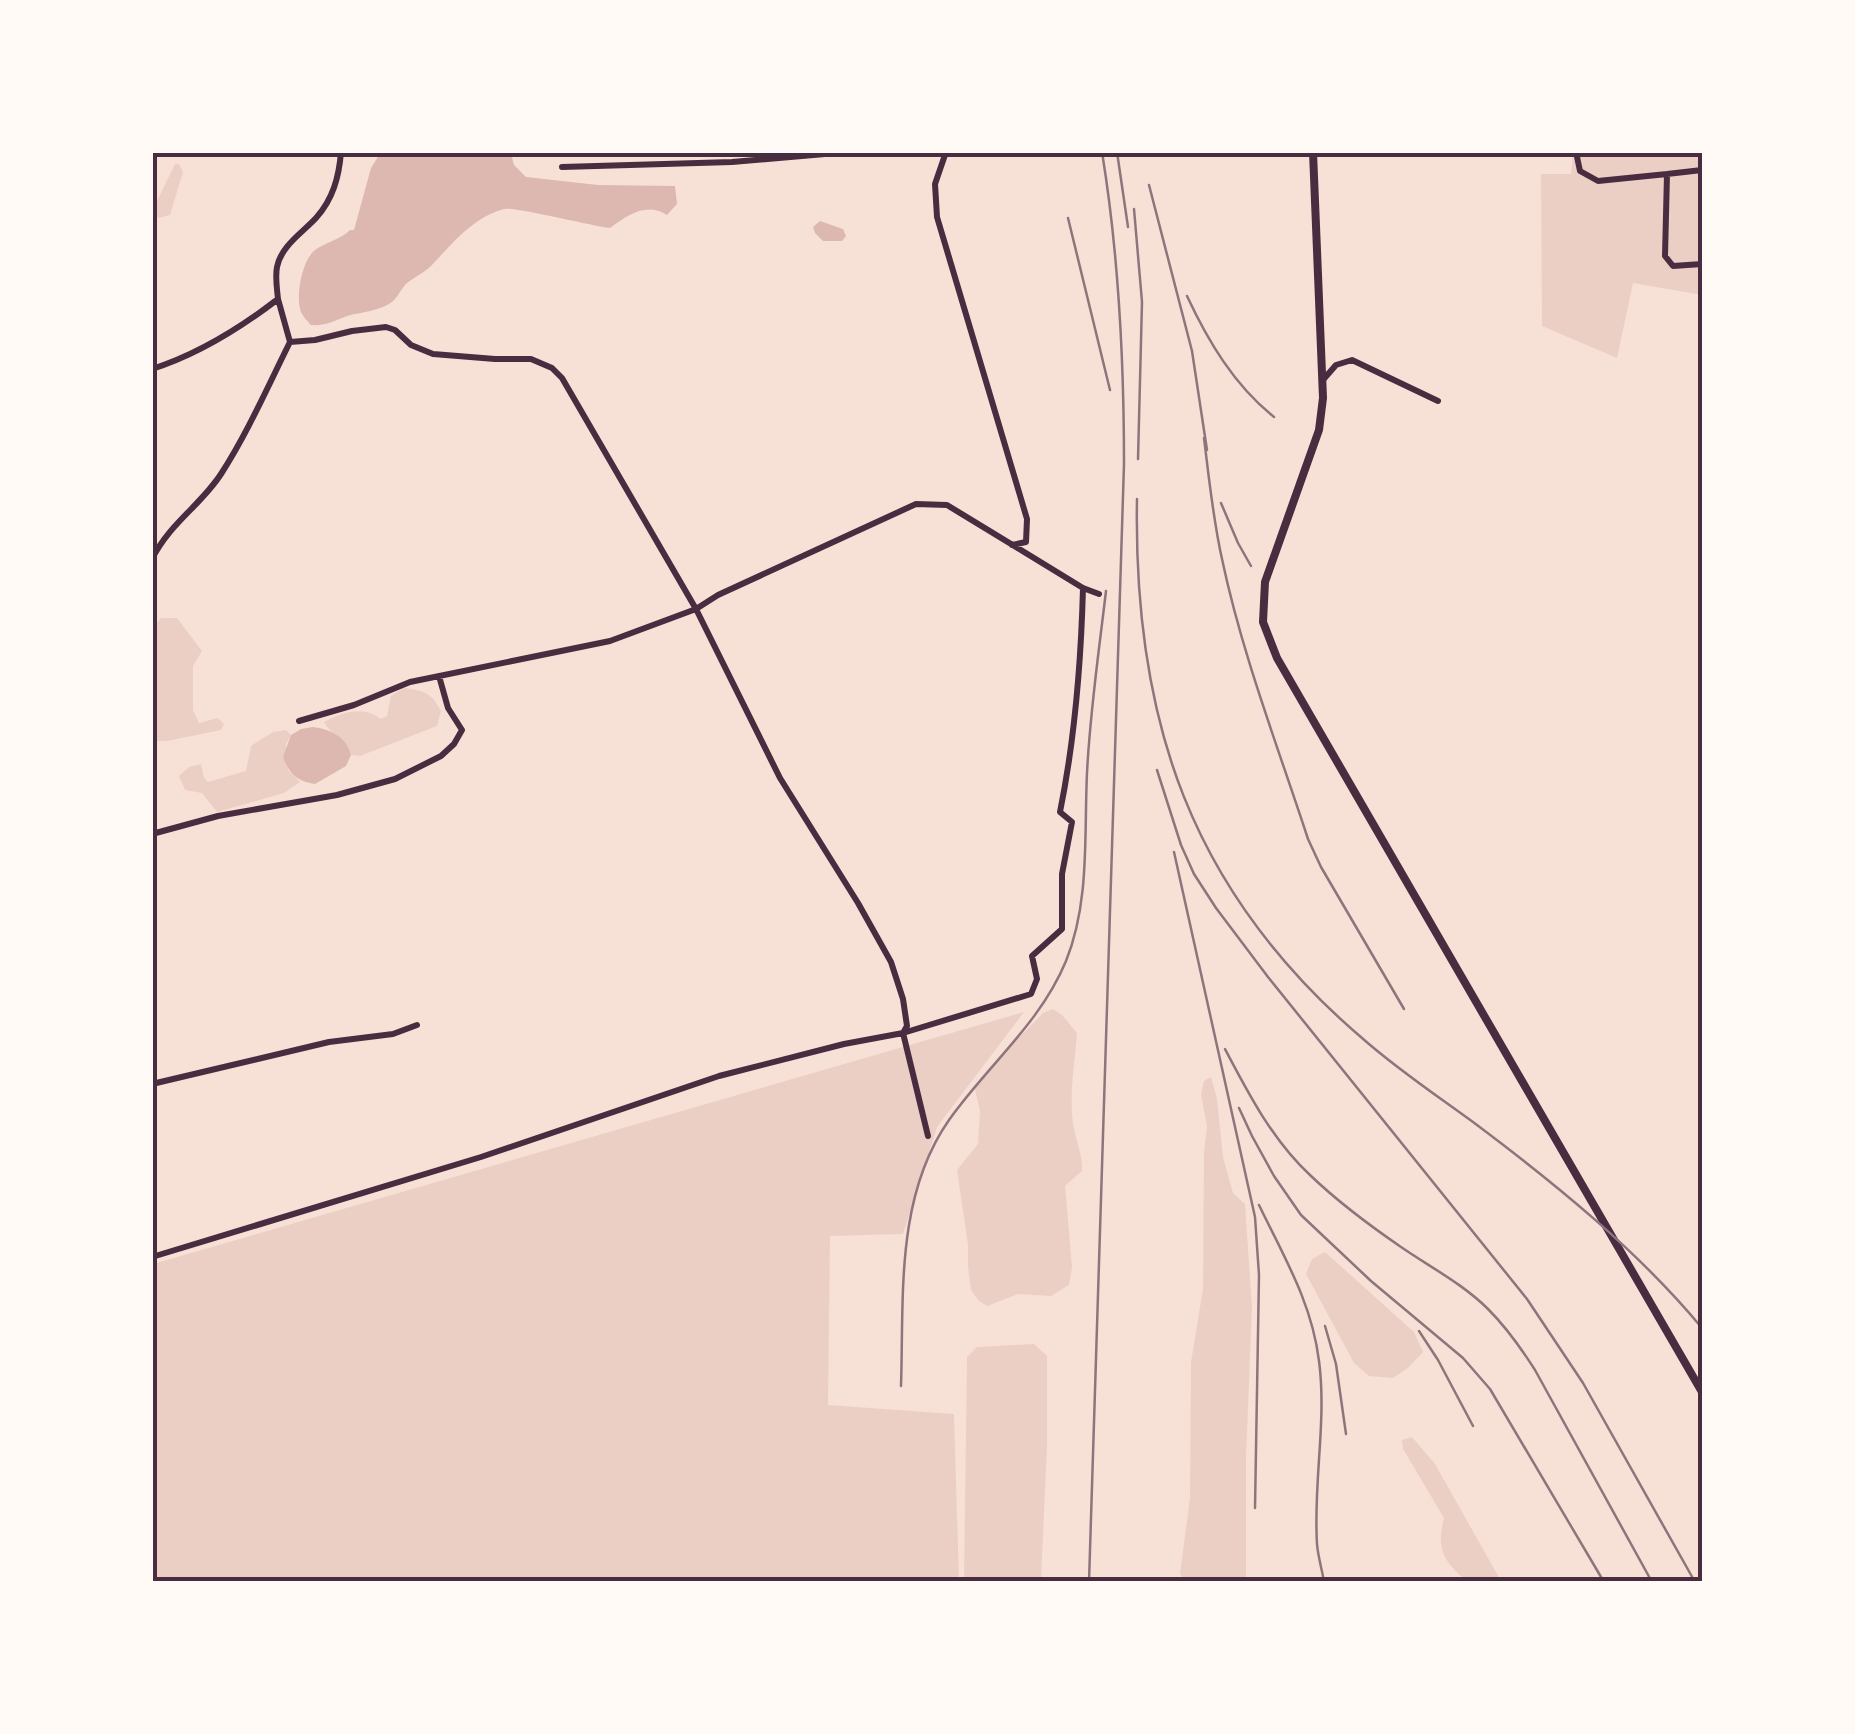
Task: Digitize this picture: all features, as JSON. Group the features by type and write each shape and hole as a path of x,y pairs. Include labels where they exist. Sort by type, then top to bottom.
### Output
{"street":[{"path":"152,558 162,539 219,478 290,342 278,299 277,266 283,253 318,216 330,197 339,174 341,152"},
{"path":"562,167 732,162 848,152"},
{"path":"946,152 935,184 938,217 1027,519 1026,542 1012,545"},
{"path":"1313,152 1323,398 1319,430 1265,582 1263,622 1277,658 1702,1392"},
{"path":"1576,152 1580,171 1598,180 1702,170"},
{"path":"1667,174 1665,256 1673,266 1702,264"},
{"path":"152,369 186,358 278,299"},
{"path":"290,342 386,327 411,345 433,354 532,359 552,368 562,378 696,609 780,778 891,962 904,999 907,1026 903,1033 928,1136"},
{"path":"1322,380 1336,365 1352,360 1438,401"},
{"path":"298,721 354,705 410,682 610,642 696,609 916,504 947,505 1099,594"},
{"path":"152,1257 481,1157 720,1076 903,1033 1031,994 1036,980 1032,956 1062,929 1062,874 1072,822 1060,812 1072,752 1083,588"},
{"path":"152,834 218,816 337,794 395,778 441,756 462,730 448,708 439,676"},
{"path":"152,1084 329,1042 393,1034 417,1025"}],"shaded area":[{"path":"381,152 511,153 514,165 526,177 598,185 675,186 677,204 667,215 644,210 610,228 504,209 473,225 387,305 311,325 299,305 306,262 315,250 354,230 371,168"},
{"path":"1573,153 1702,153 1702,295 1633,283 1617,358 1542,326 1541,174 1571,174"},
{"path":"175,164 183,172 170,215 158,218 155,205"},
{"path":"820,221 843,229 846,236 842,241 823,241 813,227"},
{"path":"161,618 177,618 202,651 193,666 193,710 199,723 218,718 224,724 221,730 153,741 153,691 157,686 153,627"},
{"path":"404,688 434,700 441,711 437,726 360,756 351,755 346,744 324,722 353,712 367,712 381,719 387,716 391,696"},
{"path":"313,727 337,735 351,755 346,766 315,784 295,776 283,757 291,735"},
{"path":"286,730 291,735 286,744 288,770 300,782 284,793 217,812 202,793 185,790 179,776 189,767 201,764 208,782 246,771 251,746 273,732"},
{"path":"1053,1009 1077,1033 1072,1112 1082,1171 1065,1186 1072,1267 1069,1285 1051,1296 1018,1294 987,1306 971,1290 957,1170 978,1144 980,1111 975,1089 989,1068 1043,1013"},
{"path":"1024,1012 937,1127 903,1234 830,1236 828,1405 954,1414 959,1581 153,1582 153,1264"},
{"path":"1211,1077 1223,1157 1233,1193 1245,1204 1252,1307 1246,1581 1184,1581 1180,1574 1190,1498 1191,1362 1203,1289 1207,1127 1201,1094 1204,1081"},
{"path":"1325,1252 1414,1332 1423,1352 1393,1378 1369,1376 1354,1363 1306,1274 1312,1259"},
{"path":"1034,1344 1047,1356 1041,1581 964,1581 967,1357 977,1347"},
{"path":"1412,1437 1435,1464 1501,1581 1466,1581 1447,1560 1441,1546 1444,1518 1403,1449 1402,1440"}],"railway":[{"path":"1089,1582 1124,464 1119,308 1102,152"},
{"path":"1117,152 1128,227"},
{"path":"1149,185 1192,351 1207,450"},
{"path":"1134,209 1142,302 1138,459"},
{"path":"1068,218 1110,390"},
{"path":"1187,296 1223,361 1246,391 1274,417"},
{"path":"1204,438 1216,529 1230,595 1308,839 1404,1009"},
{"path":"1137,499 1146,656 1161,728 1184,797 1215,862 1254,923 1303,982 1362,1038 1566,1195 1651,1272 1702,1328"},
{"path":"1221,503 1251,566"},
{"path":"901,1386 906,1248 919,1182 949,1120 1042,1005 1074,939 1082,892 1088,750 1106,591"},
{"path":"1157,770 1181,845 1216,908 1527,1299 1583,1383 1695,1582"},
{"path":"1174,852 1255,1217 1259,1275 1255,1508"},
{"path":"1225,1049 1273,1132 1310,1175 1366,1222 1468,1292 1507,1330 1535,1370 1652,1582"},
{"path":"1239,1108 1274,1176 1301,1215 1371,1281 1463,1358 1490,1389 1604,1582"},
{"path":"1259,1205 1296,1281 1319,1361 1322,1406 1317,1544 1324,1582"},
{"path":"1325,1326 1336,1364 1346,1434"},
{"path":"1419,1331 1473,1426"}]}
